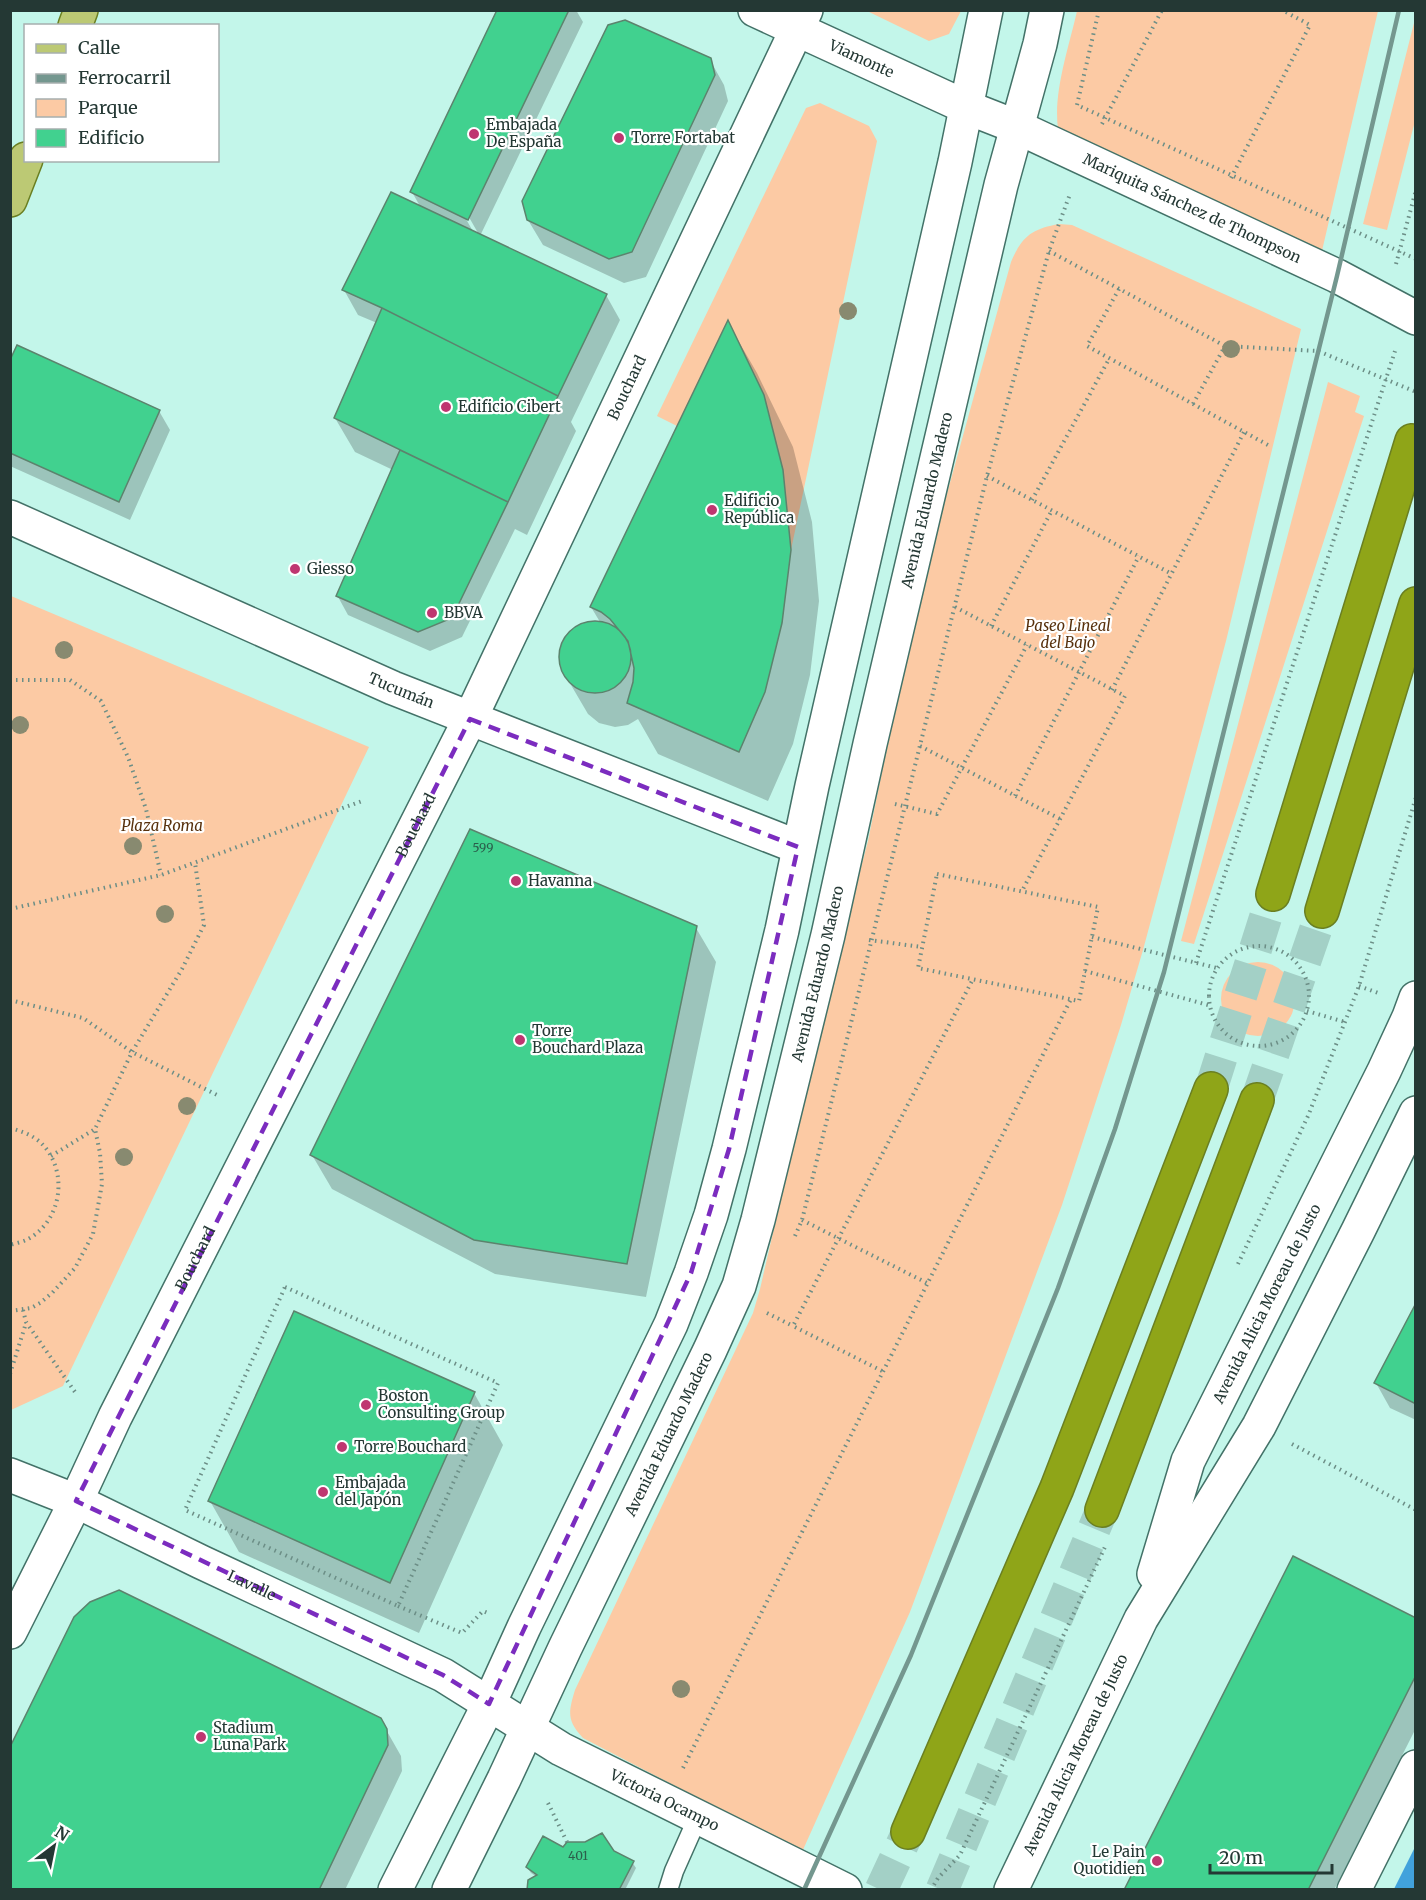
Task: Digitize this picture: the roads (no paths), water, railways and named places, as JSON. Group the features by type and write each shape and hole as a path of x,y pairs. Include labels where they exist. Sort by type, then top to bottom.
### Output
{"highway":[{"path":"1273,894 1412,441"},
{"path":"1322,911 1416,604"},
{"path":"908,1832 1057,1488 1211,1089"},
{"path":"1102,1510 1257,1100"}],"main road":[{"name":"Viamonte","path":"755,10 801,20 966,107"},
{"path":"395,1890 489,1704 671,1324 692,1273 711,1215 782,930 798,847 955,162 986,10"},
{"name":"Avenida Eduardo Madero","path":"449,1890 739,1286 759,1220 828,935 998,196 1040,44 1047,10"},
{"name":"Bouchard","path":"10,1632 76,1501 115,1417 470,719 801,20"},
{"name":"Mariquita Sánchez de Thompson","path":"966,107 1017,127 1337,276 1403,312"},
{"path":"10,200 25,162"},
{"name":"Tucumán","path":"10,517 393,688 798,847"},
{"name":"Avenida Alicia Moreau de Justo","path":"1141,1619 1188,1461 1384,1071 1410,1017 1416,998"},
{"name":"Avenida Alicia Moreau de Justo","path":"1011,1890 1141,1619 1259,1426 1414,1116"},
{"name":"Lavalle","path":"10,1476 76,1501 443,1675 489,1704"},
{"name":"Victoria Ocampo","path":"489,1704 561,1749 845,1890"},
{"path":"1354,1890 1416,1767"}],"lane":[{"path":"668,1890 674,1870 698,1817"}],"water":[{"path":"1415,1847 1415,1889 1394,1889"}],"tunnel":[{"path":"1211,1089 1273,894"},
{"path":"1257,1100 1322,911"},
{"path":"942,1890 1102,1510"},
{"path":"881,1890 908,1832"}],"railway":[{"path":"804,1890 911,1655 1058,1288 1115,1129 1164,972 1337,276 1399,10"}],"place":[{"name":"Embajada De España","path":"474,134"},
{"name":"Torre Fortabat","path":"619,138"},
{"name":"Edificio Cibert","path":"446,407"},
{"name":"Edificio República","path":"712,510"},
{"name":"Giesso","path":"295,569"},
{"name":"BBVA","path":"432,613"},
{"name":"Havanna","path":"516,881"},
{"name":"Torre Bouchard Plaza","path":"520,1040"},
{"name":"Boston Consulting Group","path":"366,1405"},
{"name":"Torre Bouchard","path":"342,1447"},
{"name":"Embajada del Japón","path":"323,1492"},
{"name":"Stadium Luna Park","path":"201,1737"},
{"name":"Le Pain Quotidien","path":"1157,1861"}],"park label":[{"name":"Paseo Lineal del Bajo","path":"1068,634"},
{"name":"Plaza Roma","path":"162,826"}]}
